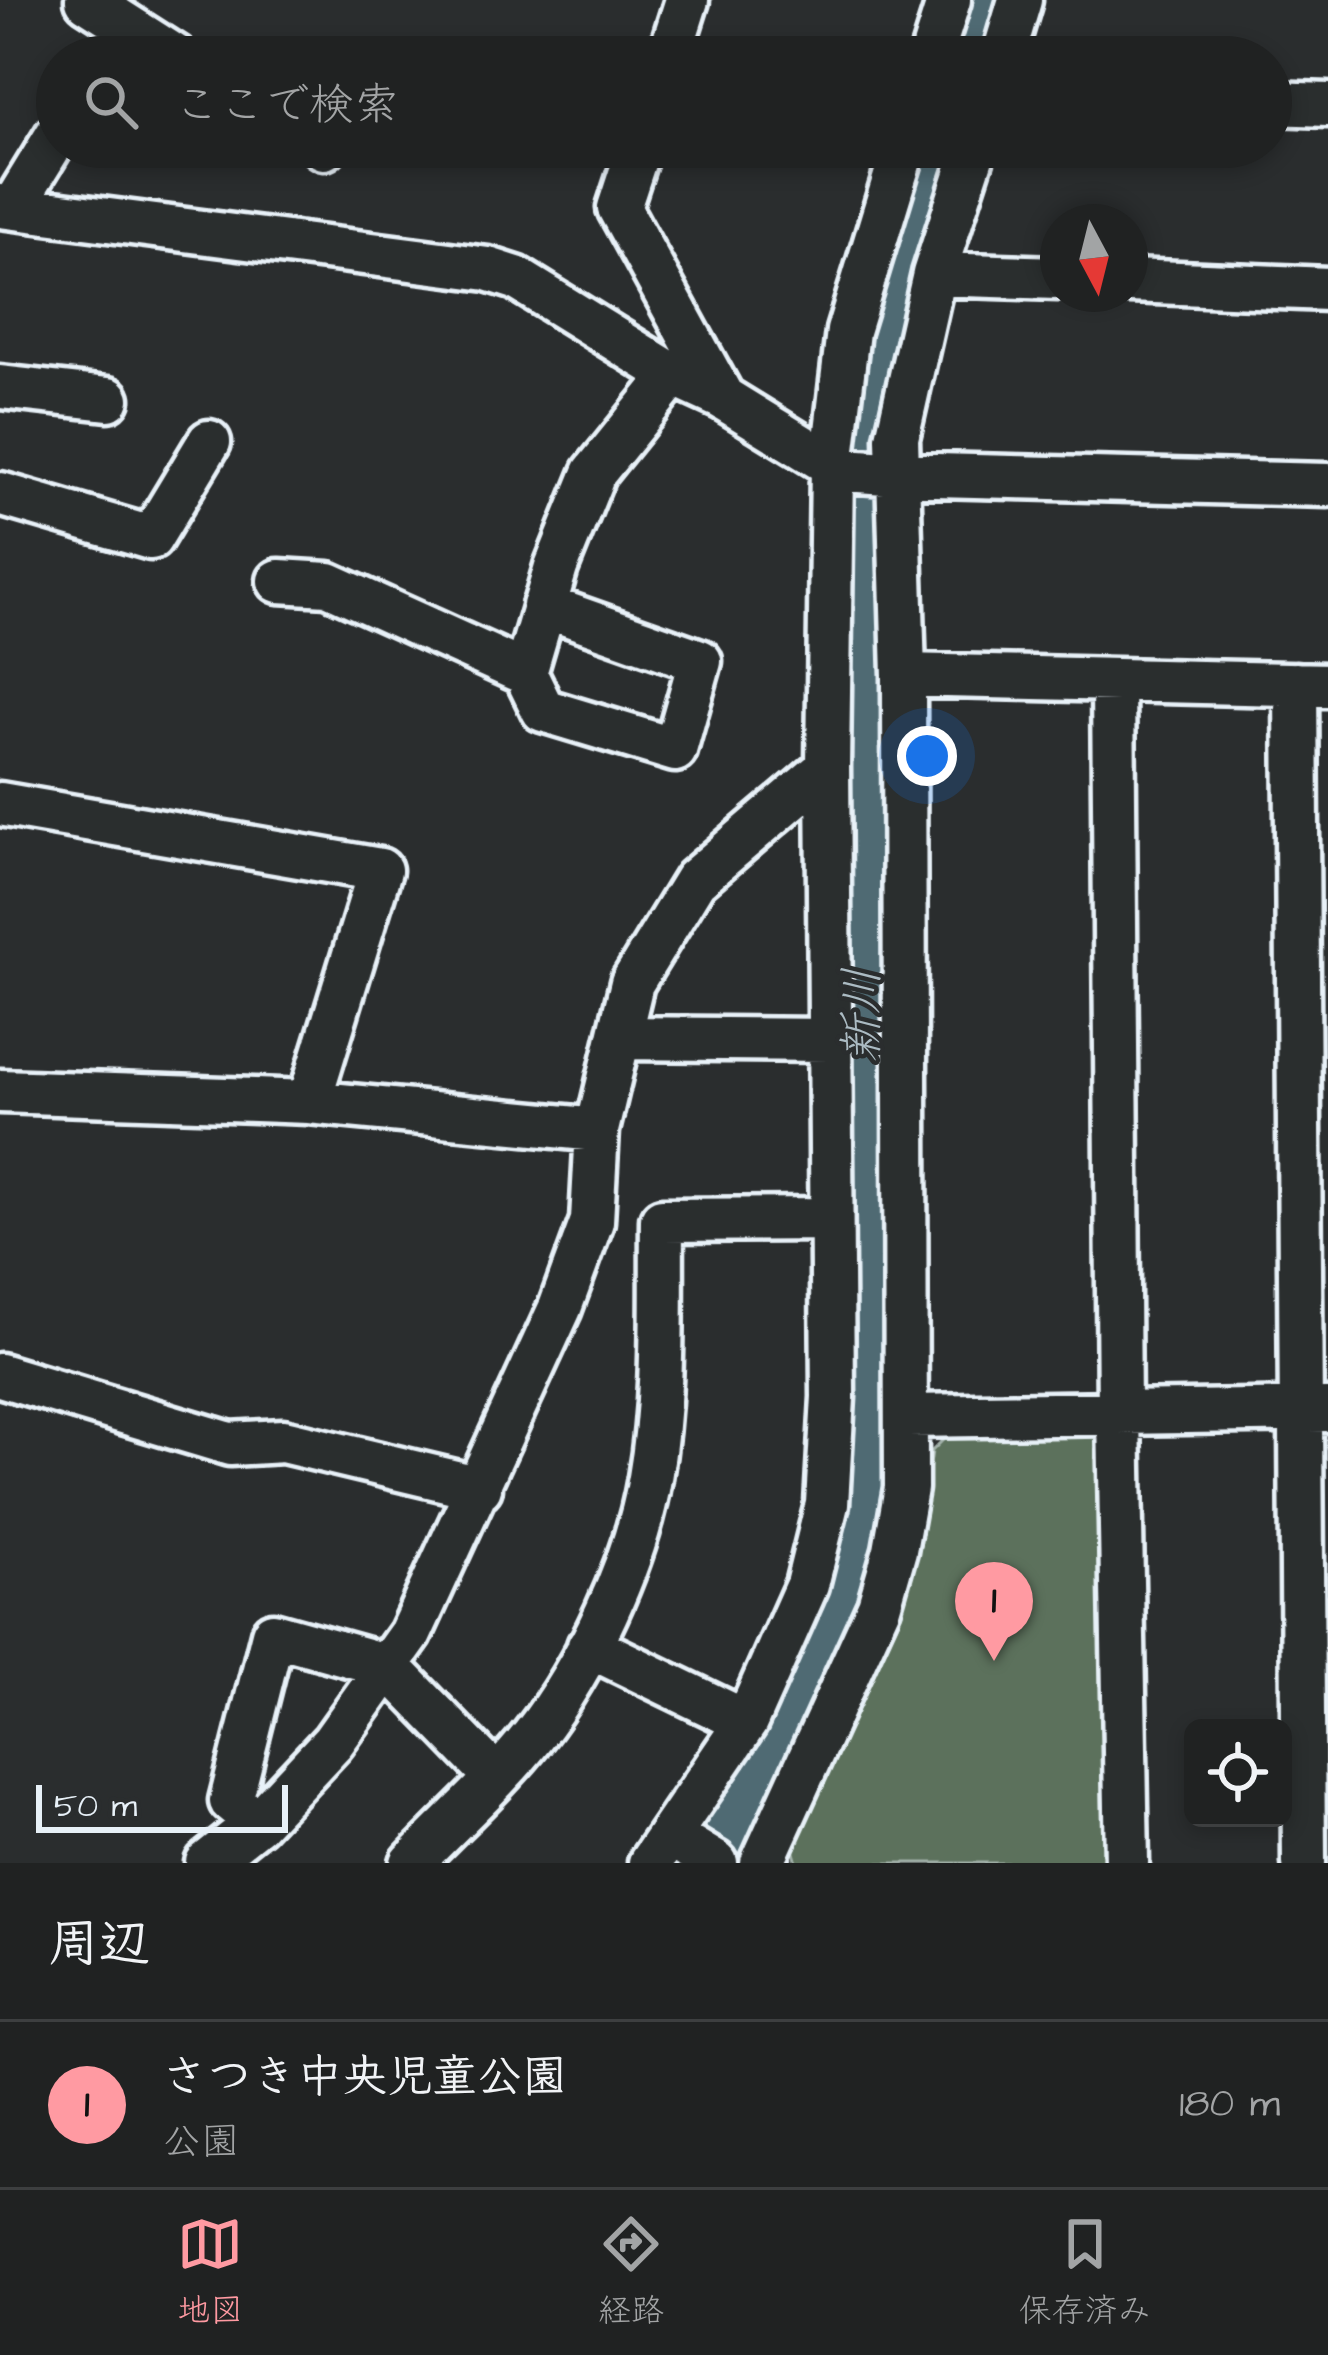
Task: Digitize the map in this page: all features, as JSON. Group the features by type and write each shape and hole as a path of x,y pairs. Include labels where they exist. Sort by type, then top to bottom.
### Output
{"street":[{"path":"87,0 123,27"},
{"path":"676,36 687,0"},
{"path":"938,36 949,0"},
{"path":"1009,36 1020,0"},
{"path":"1292,104 1328,105"},
{"path":"36,165 7,207 488,269 516,278 673,375 863,470 1328,485"},
{"path":"632,168 620,208 724,398"},
{"path":"762,1863 880,1606 906,1488 904,675 863,470 848,331 898,168"},
{"path":"682,1853 807,1585 827,1504 833,1397 828,767 863,470 897,438 934,274 968,168"},
{"path":"934,274 1040,277"},
{"path":"1148,282 1328,289"},
{"path":"525,673 556,567 594,473 673,375"},
{"path":"0,387 108,399"},
{"path":"0,494 151,538 208,442"},
{"path":"279,581 328,584 525,673 543,710 675,750 700,661 544,606"},
{"path":"904,675 1312,684 1316,1692 1304,1863"},
{"path":"1113,680 1127,1863"},
{"path":"207,1863 256,1822 333,1742 410,1634 560,1309 592,1221 598,1130 632,983 695,880 828,767"},
{"path":"0,804 380,869 309,1102"},
{"path":"619,1038 830,1040"},
{"path":"0,1090 309,1102 598,1130"},
{"path":"592,1221 830,1219"},
{"path":"412,1863 533,1736 589,1646 623,1572 650,1480 659,1395 662,1220"},
{"path":"0,1375 230,1444 283,1441 480,1489"},
{"path":"908,1416 1315,1410"},
{"path":"256,1822 231,1801 273,1634 388,1666 494,1777"},
{"path":"589,1646 746,1722"}],"green space":[{"path":"1088,1431 1105,1448 1109,1863 797,1863 793,1849 901,1615 917,1555 932,1451 951,1432"}],"waterway":[{"name":"新川","path":"975,36 985,0"},
{"name":"新川","path":"709,1863 765,1759 814,1651 849,1539 861,1481 868,1422 858,523 862,426 937,168"}],"place":[{"name":"さつき中央児童公園","path":"994,1661"}]}
